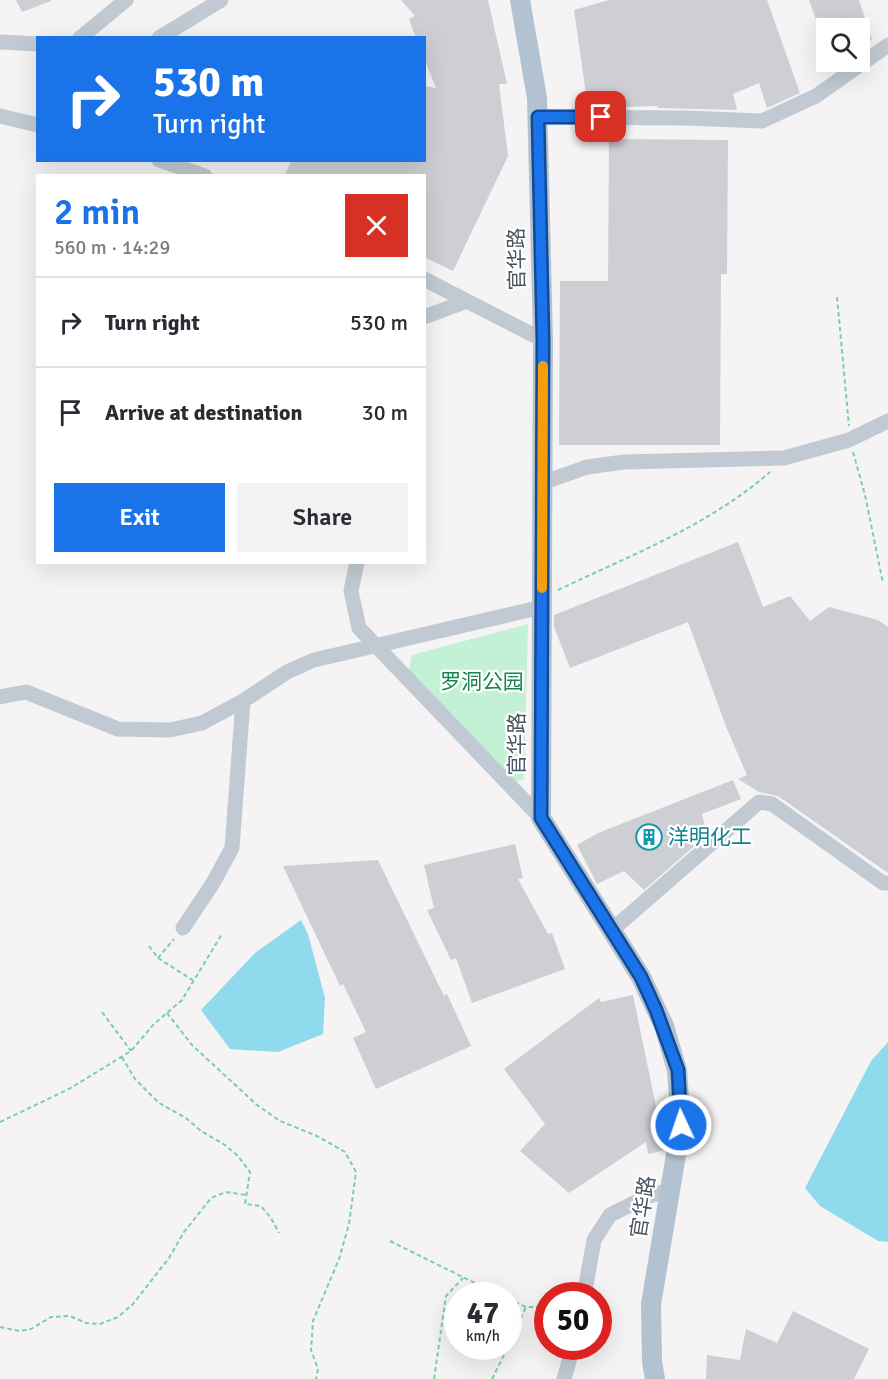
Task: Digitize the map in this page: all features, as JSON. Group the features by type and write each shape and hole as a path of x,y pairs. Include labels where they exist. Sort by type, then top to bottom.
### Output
{"main road":[{"name":"官华路","path":"520,0 537,98 538,117 543,340 541,818 641,977 663,1026 678,1070 681,1125 651,1304 652,1362 655,1379"}],"street":[{"path":"83,36 126,0"},
{"path":"162,36 221,0"},
{"path":"0,42 36,44"},
{"path":"538,117 762,121 816,96 888,45"},
{"path":"0,116 36,125"},
{"path":"165,162 199,174"},
{"path":"426,280 543,340"},
{"path":"426,316 467,301"},
{"path":"543,483 587,467 624,462 784,458 849,440 888,421"},
{"path":"357,564 351,591 358,628 541,818"},
{"path":"0,697 26,692 118,729 170,730 202,723 287,672 314,660 542,602"},
{"path":"183,928 213,884 232,848 243,700"},
{"path":"612,930 759,802 772,804 884,883 888,883"},
{"path":"586,1282 594,1240 610,1215 646,1197 670,1190"},
{"path":"564,1379 569,1360"}],"path":[{"path":"542,602 686,530 744,495 784,458"},
{"path":"158,958 183,928"},
{"path":"0,1122 69,1089 131,1051 182,1000 222,934"},
{"path":"149,946 158,958 194,981"},
{"path":"102,1012 131,1051"},
{"path":"167,1013 192,1045 257,1105 280,1121 317,1136 345,1152 356,1172 349,1224 339,1259 313,1321 311,1350 318,1369 316,1379"},
{"path":"122,1057 135,1079 159,1103 186,1118 238,1156 250,1172 245,1204 261,1206 279,1233"},
{"path":"0,1327 19,1331 31,1329 51,1317 70,1316 86,1323 100,1324 118,1317 133,1304 169,1258 184,1232 211,1198 226,1192 246,1194"},
{"path":"390,1241 471,1282"},
{"path":"434,1379 446,1296 463,1278"},
{"path":"522,1305 534,1307"},
{"path":"522,1316 526,1307"},
{"path":"492,1379 502,1360"}],"green space":[{"name":"罗洞公园","path":"528,624 524,779 516,782 409,670 412,655"}],"water":[{"path":"301,920 308,934 325,998 323,1034 278,1052 230,1049 201,1010 255,953"},
{"path":"888,1042 888,1242 878,1241 820,1206 805,1188 871,1061"}],"building":[{"path":"16,0 51,0 51,1 22,12"},
{"path":"401,0 488,0 507,84 499,84 508,156 453,271 426,258 426,174 285,174 291,162 426,162 426,86 436,88 426,63 426,36 415,36 409,19 415,16"},
{"path":"609,0 767,0 800,93 767,108 759,83 733,94 737,110 658,108 657,106 588,108 574,10"},
{"path":"809,0 859,0 865,18 816,18"},
{"path":"609,139 728,140 727,274 721,274 720,445 559,445 560,281 608,281"},
{"path":"738,542 763,607 790,596 810,621 829,607 878,620 888,627 888,873 778,796 759,792 738,779 747,775 727,729 688,622 570,668 554,627 554,615"},
{"name":"洋明化工","path":"733,780 741,799 702,814 707,835 644,890 624,871 597,884 577,845 598,833"},
{"path":"515,844 523,878 518,879 548,934 552,933 565,969 472,1003 456,958 451,960 427,910 434,908 424,865"},
{"path":"378,860 471,1046 376,1089 353,1038 366,1032 343,984 340,986 283,866"},
{"path":"633,995 665,1150 648,1154 646,1142 569,1193 520,1151 545,1124 504,1069 599,998 601,1002"},
{"path":"793,1311 869,1349 854,1379 706,1379 707,1355 740,1360 746,1329 777,1343"}],"slow traffic":[{"path":"542,588 543,366"}],"place":[{"name":"洋明化工","path":"649,837"}],"route":[{"path":"601,117 538,117 543,340 541,818 641,977 663,1026 678,1070 681,1125"}]}
